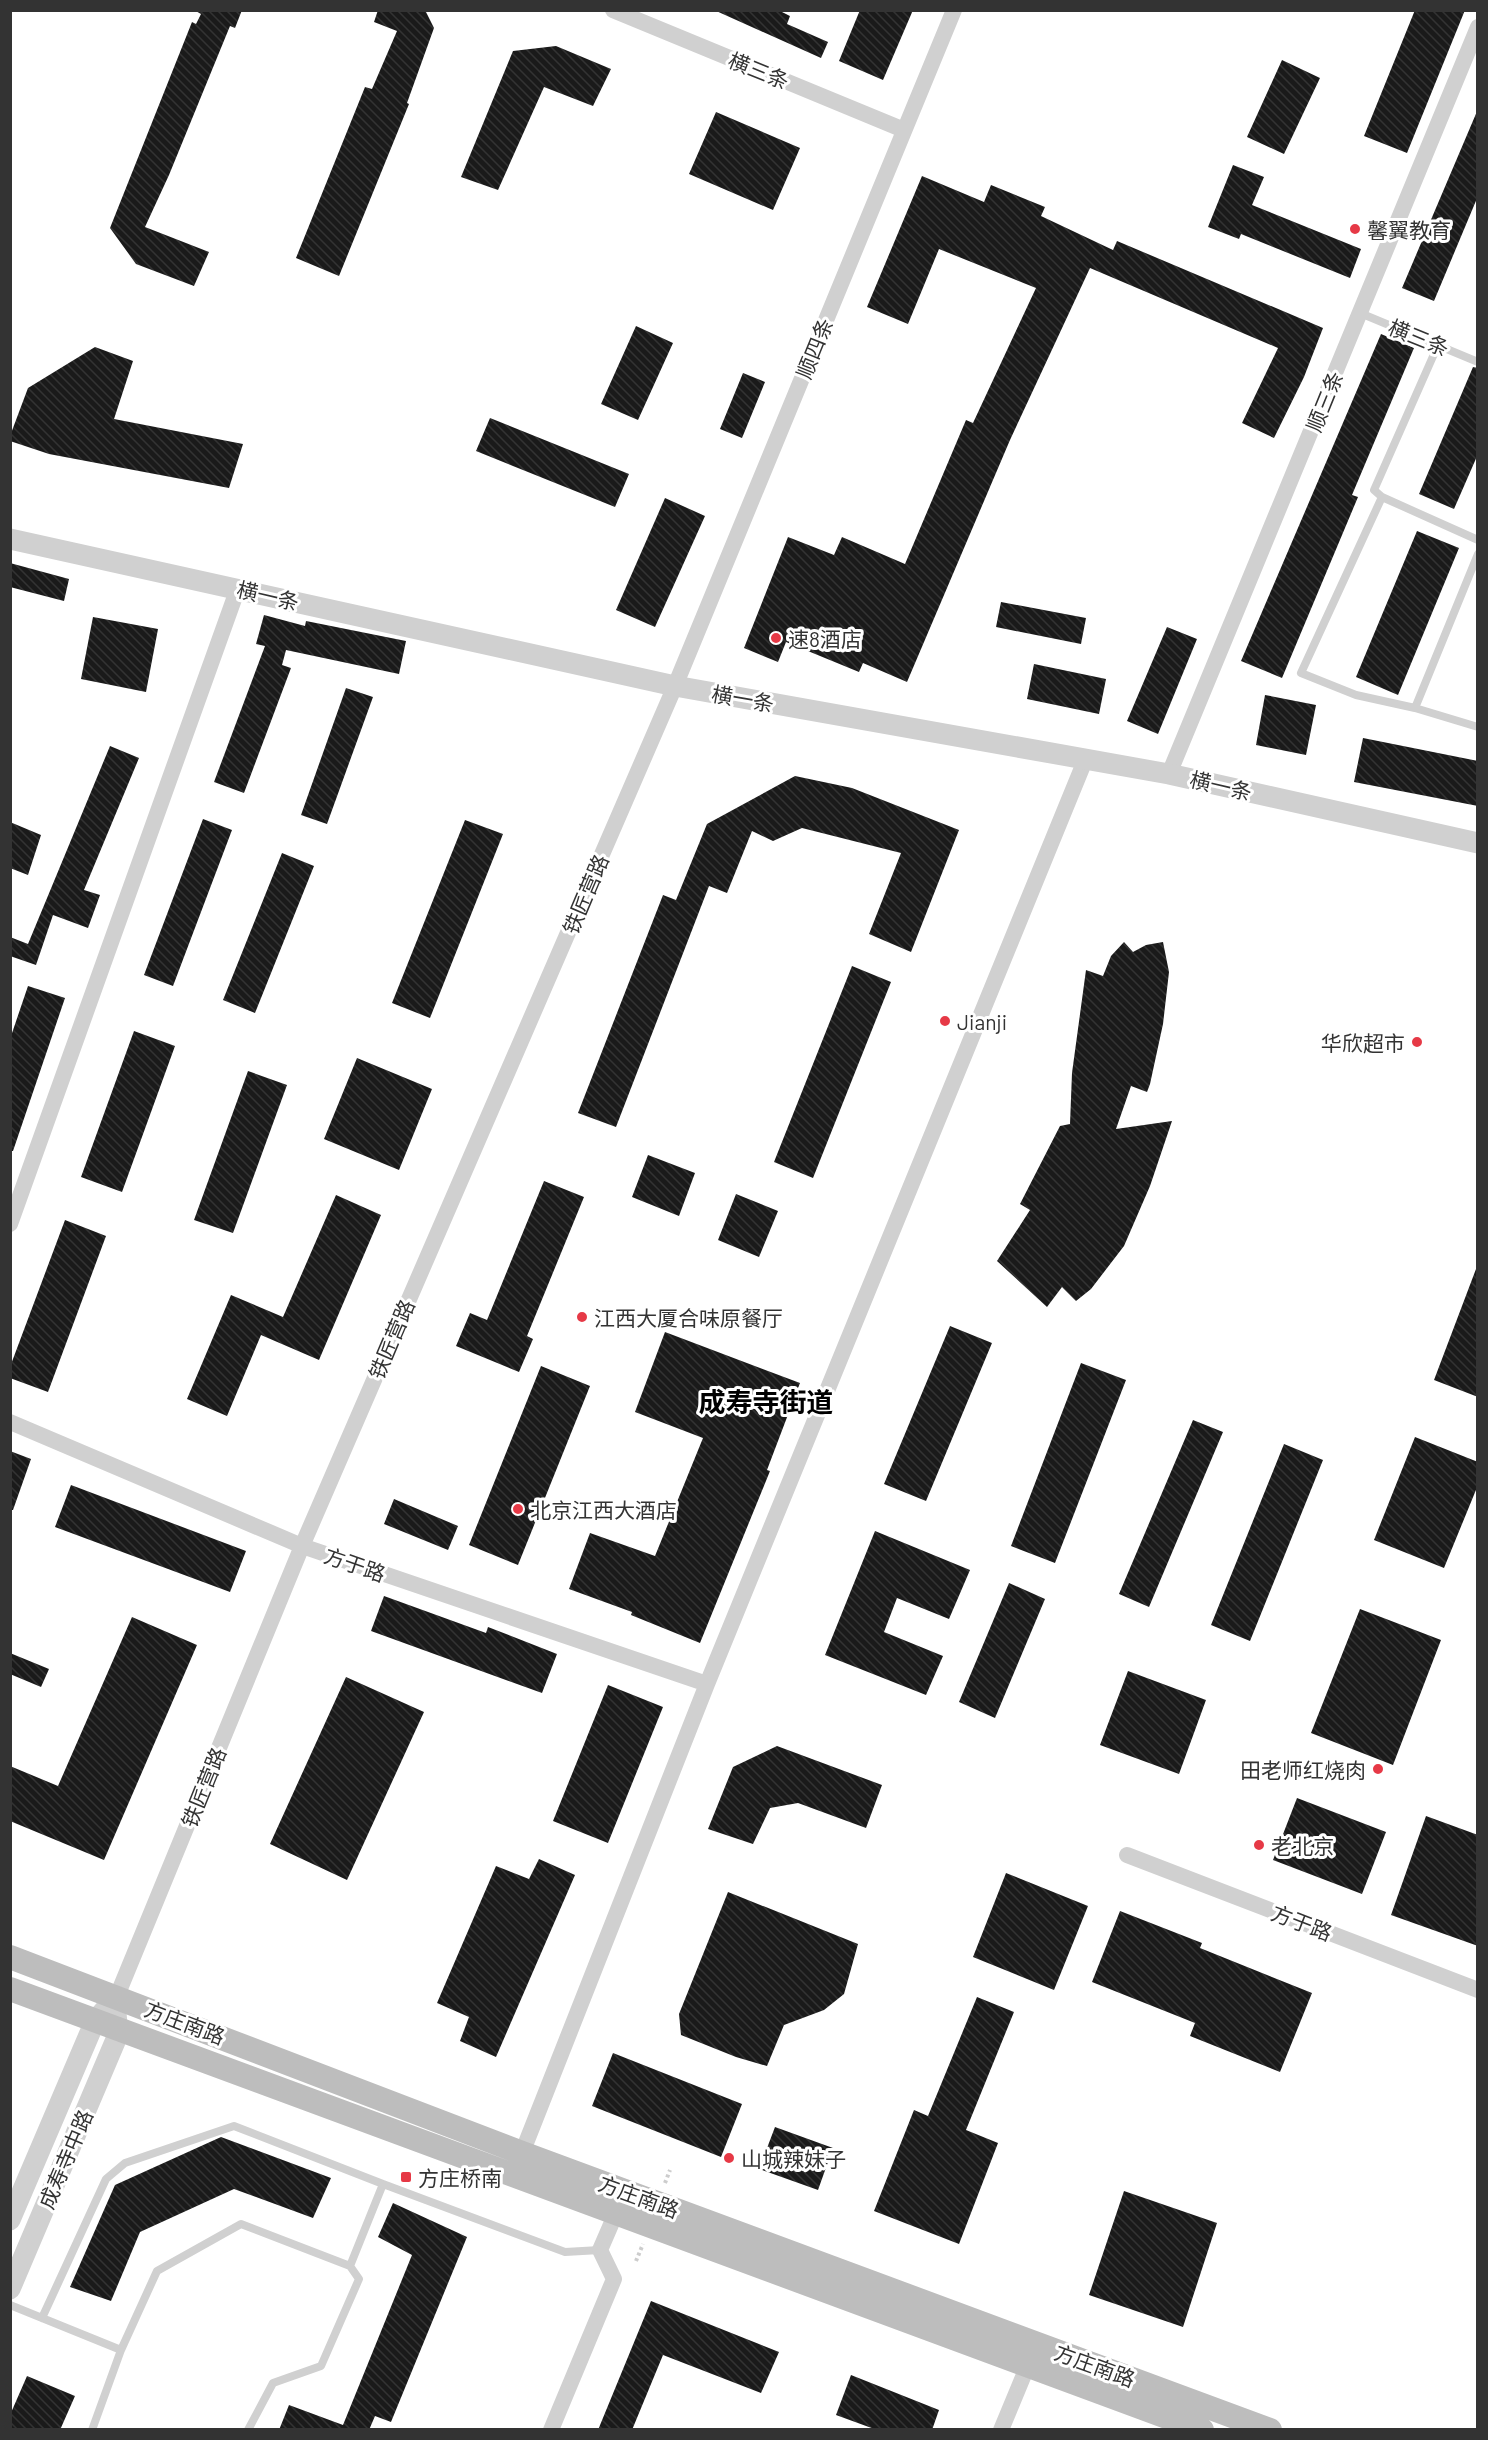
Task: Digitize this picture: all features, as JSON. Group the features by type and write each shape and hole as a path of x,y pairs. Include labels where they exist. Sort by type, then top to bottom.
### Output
{"main road":[{"name":"方庄南路","path":"10,1957 117,1996 522,2153 1270,2430"},
{"name":"方庄南路","path":"10,1989 1202,2430"}],"street":[{"name":"横三条","path":"614,10 904,130"},
{"name":"顺四条","path":"675,687 954,10"},
{"name":"顺三条","path":"1169,774 1478,27"},
{"name":"横一条","path":"10,539 675,687 1169,774 1478,843"},
{"path":"10,1224 238,588"},
{"name":"铁匠营路","path":"117,1996 302,1546 675,687"},
{"path":"522,2153 707,1684 1086,758"},
{"name":"方于路","path":"10,1422 302,1546 707,1684"},
{"name":"方于路","path":"1127,1855 1478,1990"},
{"path":"117,1996 120,2030"},
{"name":"成寿寺中路","path":"10,2220 95,2021 117,1996"},
{"name":"成寿寺中路","path":"10,2289 120,2030"},
{"path":"551,2430 614,2278 600,2250 616,2213"},
{"path":"1001,2430 1028,2365"}],"lane":[{"name":"横三条","path":"1360,313 1478,362"},
{"path":"1438,345 1374,490 1382,497 1478,540"},
{"path":"1382,497 1301,673 1356,695 1415,708 1478,727"},
{"path":"1415,708 1478,554"},
{"path":"42,2318 106,2179 125,2163 234,2126 565,2252 600,2250"},
{"path":"350,2266 383,2184"},
{"path":"92,2430 121,2350 157,2271 241,2224 350,2266 359,2279 321,2366 273,2383 249,2430"},
{"path":"10,2305 121,2350"}],"building":[{"path":"194,10 242,10 235,28 230,26 169,175 145,227 209,252 194,286 136,264 110,228 192,22 196,24 201,14"},
{"path":"378,10 425,10 434,28 407,103 409,104 339,276 296,258 365,87 372,89 397,31 374,22"},
{"path":"714,10 778,10 790,16 787,24 828,42 821,58"},
{"path":"860,10 913,10 883,80 839,61"},
{"path":"1415,10 1465,10 1407,153 1364,136"},
{"path":"556,46 611,69 593,106 544,87 498,190 461,177 513,51"},
{"path":"1282,60 1320,78 1284,154 1247,137"},
{"path":"1478,109 1478,196 1434,301 1402,288"},
{"path":"716,112 800,148 773,210 689,174"},
{"path":"1233,165 1264,177 1252,205 1361,249 1350,278 1241,234 1239,239 1208,227"},
{"path":"922,176 984,202 991,185 1045,207 1041,216 1113,250 1117,241 1323,328 1304,377 1274,438 1242,423 1278,348 1090,268 1010,440 907,682 863,663 859,672 786,642 778,662 744,648 788,537 834,555 842,537 905,564 966,420 973,423 1036,288 939,249 908,324 867,307"},
{"path":"636,326 673,343 638,420 601,404"},
{"path":"1381,334 1414,348 1352,495 1358,497 1282,678 1241,661"},
{"path":"95,347 133,361 114,419 243,444 229,488 49,454 10,441 28,388"},
{"path":"1473,367 1478,368 1478,454 1454,509 1419,494"},
{"path":"743,373 765,382 742,438 720,429"},
{"path":"490,418 629,474 615,507 476,451"},
{"path":"665,498 705,516 655,627 616,610"},
{"path":"1417,531 1459,548 1398,695 1356,677"},
{"path":"10,563 69,579 64,601 10,587"},
{"path":"1001,602 1086,618 1081,644 996,627"},
{"path":"264,615 305,626 306,621 406,641 399,674 286,650 282,665 291,668 244,793 214,782 265,646 256,644"},
{"path":"93,617 158,629 146,692 81,679"},
{"path":"1167,627 1197,639 1158,734 1127,721"},
{"path":"1034,664 1106,679 1099,714 1027,699"},
{"path":"346,688 373,697 327,824 301,815"},
{"path":"1265,695 1316,705 1306,755 1256,745"},
{"path":"1363,738 1478,761 1478,806 1354,782"},
{"path":"110,746 139,758 84,890 100,895 88,928 53,915 36,965 10,956 10,937 28,944"},
{"path":"795,776 852,788 959,830 911,952 869,934 901,853 802,828 773,841 752,831 727,893 709,886 616,1127 578,1113 663,895 676,900 707,824"},
{"path":"203,819 232,830 173,986 144,975"},
{"path":"465,820 503,834 430,1018 392,1003"},
{"path":"10,822 41,835 28,875 10,868"},
{"path":"282,853 314,866 255,1013 223,1000"},
{"path":"1124,942 1133,952 1146,945 1163,942 1169,972 1163,1024 1150,1084 1147,1092 1131,1086 1116,1129 1172,1121 1150,1186 1124,1246 1091,1289 1076,1301 1062,1287 1047,1307 997,1261 1030,1210 1020,1204 1060,1126 1070,1124 1072,1073 1086,970 1103,976 1111,956"},
{"path":"852,966 891,982 813,1178 774,1162"},
{"path":"28,986 65,998 13,1151 10,1151 10,1039"},
{"path":"134,1031 175,1046 122,1192 81,1177"},
{"path":"357,1058 432,1089 399,1170 324,1139"},
{"path":"248,1071 287,1085 233,1233 194,1220"},
{"path":"648,1155 695,1173 679,1216 632,1197"},
{"path":"544,1181 584,1197 527,1336 533,1339 519,1372 456,1346 470,1313 487,1320"},
{"path":"736,1194 778,1211 759,1257 718,1240"},
{"path":"336,1195 381,1215 319,1360 261,1335 227,1416 187,1399 231,1295 283,1317"},
{"path":"65,1220 106,1236 48,1392 10,1378 10,1367"},
{"path":"1476,1269 1478,1269 1478,1397 1434,1380"},
{"path":"950,1326 992,1343 926,1501 884,1484"},
{"path":"665,1332 800,1383 767,1470 770,1471 700,1643 631,1615 632,1612 569,1589 590,1533 655,1556 703,1438 635,1412"},
{"path":"1081,1363 1126,1380 1055,1563 1011,1546"},
{"path":"541,1366 590,1386 518,1565 469,1545"},
{"path":"1193,1420 1223,1432 1149,1607 1119,1594"},
{"path":"1415,1437 1478,1462 1478,1485 1444,1568 1374,1540"},
{"path":"1284,1444 1323,1460 1250,1641 1211,1625"},
{"path":"10,1451 31,1459 13,1510 10,1510"},
{"path":"71,1485 246,1551 230,1592 55,1527"},
{"path":"394,1499 458,1526 448,1550 384,1524"},
{"path":"875,1531 970,1570 949,1619 897,1598 884,1632 943,1656 926,1695 825,1655"},
{"path":"1009,1583 1045,1599 995,1718 959,1702"},
{"path":"384,1596 486,1633 488,1627 557,1654 542,1693 371,1631"},
{"path":"1360,1609 1441,1640 1393,1765 1311,1733"},
{"path":"132,1617 197,1645 104,1860 10,1821 10,1766 58,1786"},
{"path":"10,1653 49,1669 41,1687 10,1674"},
{"path":"1128,1671 1206,1700 1179,1774 1100,1745"},
{"path":"346,1677 424,1712 347,1880 270,1844"},
{"path":"608,1685 663,1707 608,1843 553,1821"},
{"path":"777,1746 882,1785 866,1828 798,1803 770,1808 753,1844 708,1829 733,1767"},
{"path":"1297,1798 1386,1832 1362,1894 1273,1860"},
{"path":"1426,1816 1478,1835 1478,1946 1391,1915"},
{"path":"539,1859 575,1875 496,2057 460,2041 469,2017 437,2003 496,1866 529,1879"},
{"path":"1006,1873 1088,1906 1054,1990 973,1957"},
{"path":"728,1892 858,1944 844,1994 824,2010 784,2025 767,2066 736,2057 681,2035 679,2014"},
{"path":"1120,1911 1202,1943 1200,1948 1312,1993 1280,2072 1190,2036 1195,2023 1092,1982"},
{"path":"977,1997 1014,2012 966,2130 998,2143 959,2244 874,2211 914,2110 928,2116"},
{"path":"613,2053 742,2104 721,2157 592,2106"},
{"path":"775,2127 833,2148 818,2190 759,2169"},
{"path":"221,2137 331,2178 313,2218 234,2189 140,2232 111,2301 70,2287 115,2185"},
{"path":"1124,2191 1217,2223 1183,2327 1089,2295"},
{"path":"393,2203 467,2237 391,2422 375,2416 369,2430 279,2430 289,2405 343,2425 412,2255 378,2237"},
{"path":"651,2301 779,2352 761,2393 663,2355 632,2430 598,2430"},
{"path":"851,2375 939,2410 932,2430 877,2430 836,2415"},
{"path":"27,2376 75,2396 60,2430 10,2430 10,2415"}],"place":[{"name":"馨翼教育","path":"1355,229"},
{"name":"速8酒店","path":"776,638"},
{"name":"Jianji","path":"945,1021"},
{"name":"华欣超市","path":"1417,1042"},
{"name":"江西大厦合味原餐厅","path":"582,1317"},
{"name":"北京江西大酒店","path":"518,1509"},
{"name":"田老师红烧肉","path":"1378,1769"},
{"name":"老北京","path":"1259,1845"},
{"name":"山城辣妹子","path":"729,2158"},
{"name":"方庄桥南","path":"406,2177"}],"district":[{"name":"成寿寺街道","path":"766,1401"}]}
